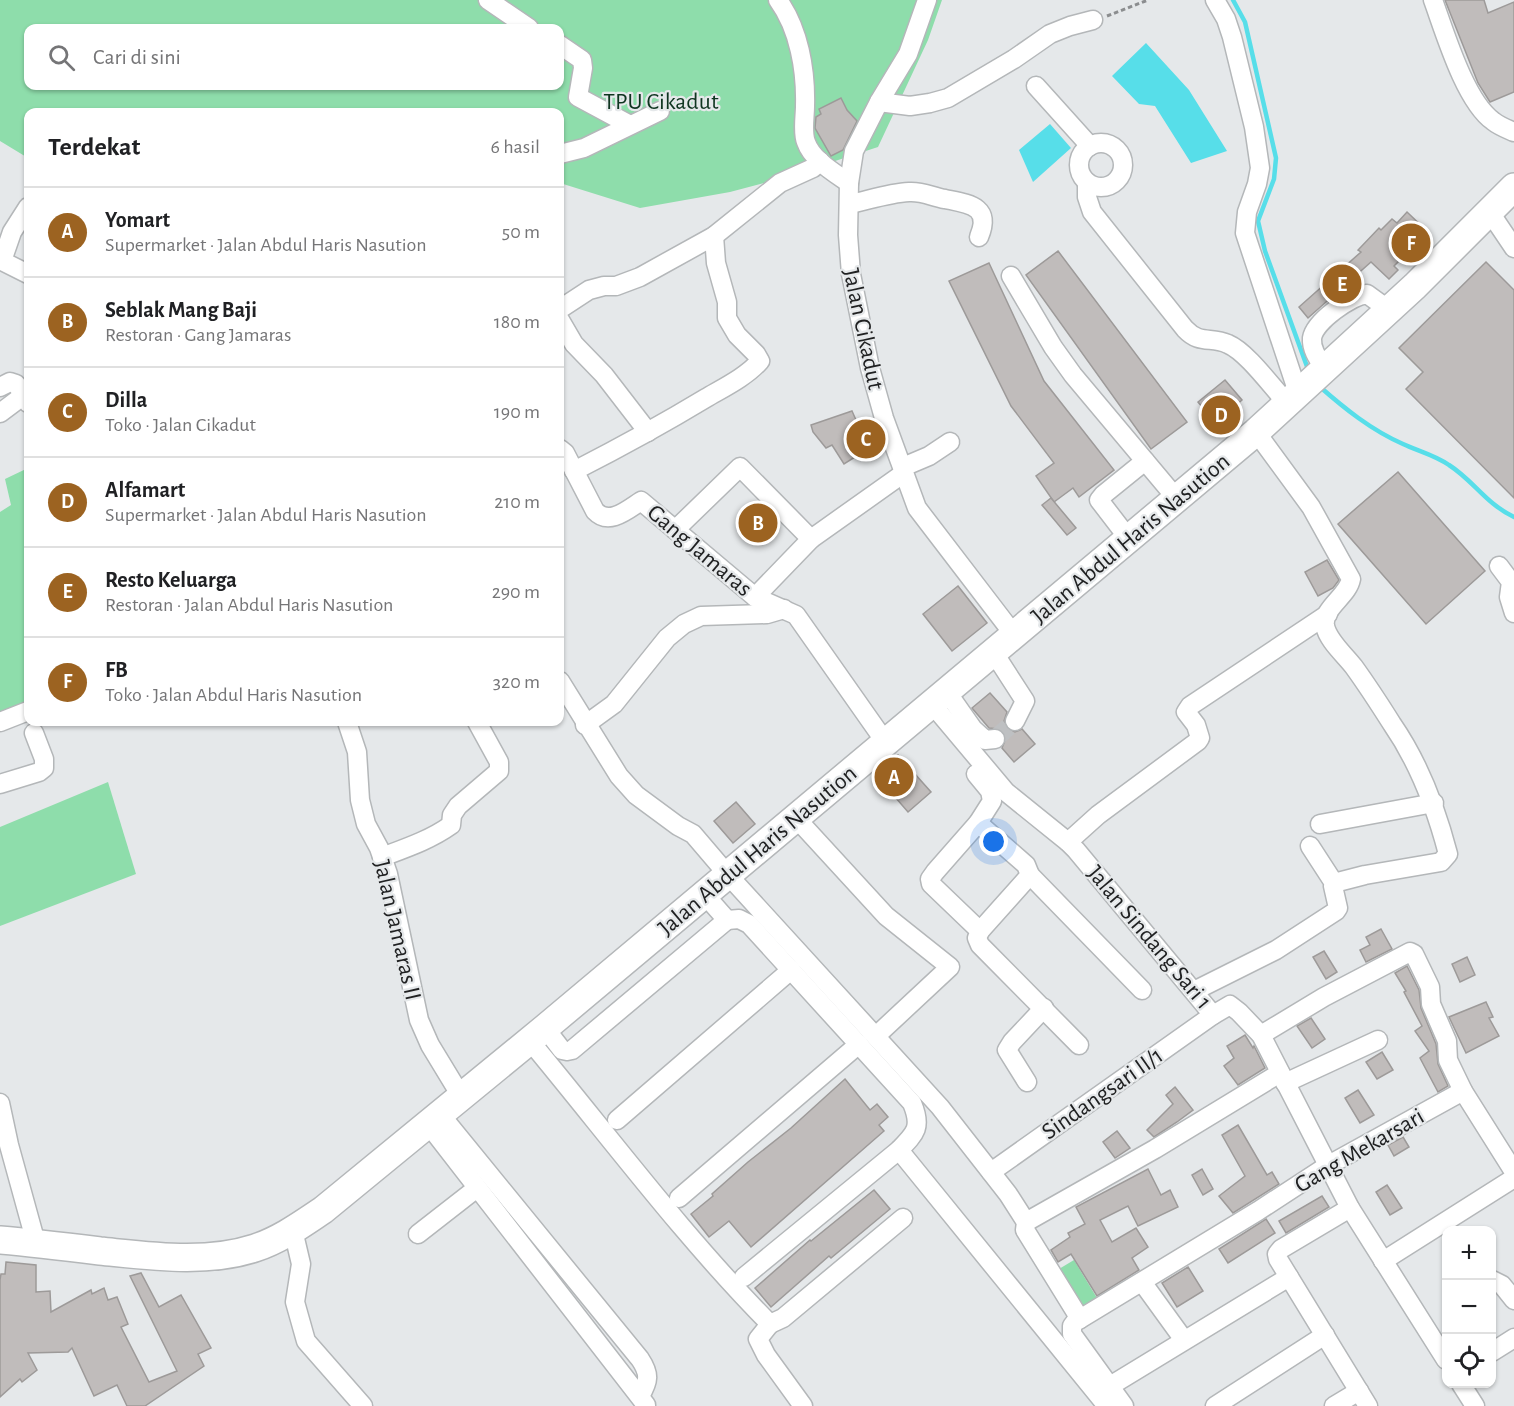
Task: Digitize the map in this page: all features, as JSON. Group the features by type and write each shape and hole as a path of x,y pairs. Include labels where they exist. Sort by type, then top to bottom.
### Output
{"highway":[{"name":"Jalan Abdul Haris Nasution","path":"0,1240 143,1256 204,1257 234,1254 257,1248 293,1230 323,1210 705,895 1256,432 1389,310 1514,186"}],"street":[{"path":"488,0 523,24"},
{"path":"778,0 786,10 801,52 806,103 806,144 820,161 849,183"},
{"name":"Jalan Cikadut","path":"927,0 908,54 879,102 854,151 849,183 848,235 851,274 860,326 884,418 917,508 1015,636"},
{"path":"1215,0 1233,37 1258,152 1260,168 1247,212 1245,233 1307,385"},
{"path":"1433,0 1452,52 1481,109 1493,121 1514,132"},
{"path":"879,102 910,106 930,104 948,98 1014,59 1050,34 1094,20"},
{"path":"564,48 582,60 583,68 578,97 630,125"},
{"path":"1036,86 1090,146"},
{"path":"564,153 584,148 660,111"},
{"path":"1097,143 1113,146 1119,151 1124,166 1117,181 1102,187 1087,182 1082,176 1079,163 1080,156 1090,146 1097,143"},
{"path":"564,306 589,290 616,286 640,277 714,236 780,183 813,168 820,161"},
{"path":"1087,182 1087,197 1092,212 1192,337 1228,344 1307,385"},
{"path":"849,204 908,192 923,192 942,199 964,202 974,206 980,213 983,227 978,237"},
{"path":"1489,211 1514,248"},
{"path":"24,213 12,232 1,261 24,272"},
{"path":"574,471 648,432 723,388 760,361 737,335 726,318 727,302 716,263 714,236"},
{"path":"1011,276 1053,347 1073,375 1177,499"},
{"path":"1307,385 1314,332 1320,324 1347,301 1359,295 1367,294 1389,310"},
{"path":"564,327 574,344 604,375 648,432"},
{"path":"0,387 10,382 16,384 24,393"},
{"path":"0,413 24,398"},
{"path":"1256,432 1311,507 1351,579 1350,586 1328,614 1325,622 1329,636 1353,666 1409,751 1419,776 1434,803 1448,854 1441,862 1365,875 1335,883"},
{"path":"755,597 811,538 903,470 950,442"},
{"name":"Gang Jamaras","path":"564,452 595,511 600,516 610,518 641,501 755,597 796,615 885,743"},
{"path":"1130,539 1099,500 1145,461"},
{"path":"675,530 740,467 811,538"},
{"path":"1499,566 1513,581 1509,597 1514,613"},
{"name":"Gang Jamaras","path":"585,725 614,705 667,638 684,624 701,616 767,614 784,609"},
{"path":"1068,842 1098,815 1198,741 1199,732 1186,712 1190,706 1328,614"},
{"path":"994,653 1025,701 1015,721"},
{"path":"564,688 619,777 636,795 678,826 693,834 868,1040 912,1103 918,1119 912,1136 899,1150 744,1277"},
{"path":"934,702 974,729 985,740 995,739"},
{"path":"934,702 990,791 992,801 978,823 935,872 930,879 930,884 980,931"},
{"name":"Jalan Sindang Sari 1","path":"934,702 1006,792 1068,842 1213,1015 1230,1005 1260,1035 1350,1208 1442,1354"},
{"path":"0,722 24,713"},
{"name":"Jalan Jamaras II","path":"348,726 357,752 362,808 366,824 388,874 419,1020 430,1045 460,1096"},
{"path":"382,857 427,839 451,825 452,815 458,806 499,771 499,762 479,726"},
{"path":"0,784 39,772 44,768 44,759 34,733"},
{"path":"1320,824 1434,803"},
{"path":"680,1198 868,1040 950,967 886,916 796,818"},
{"path":"978,823 1026,865 1030,875 1142,990"},
{"path":"1194,991 1276,951 1336,911 1338,908 1333,886 1335,883 1310,846"},
{"path":"1030,875 980,931 977,938 980,945 1079,1046"},
{"path":"705,895 727,920"},
{"path":"537,1035 562,1050 572,1050 727,920 739,919 749,924 791,970 940,1107 991,1172 1026,1221 1024,1230 1080,1319 1072,1326 1072,1334 1124,1406"},
{"path":"1260,1035 1410,952 1414,954 1430,987 1431,1004 1447,1041 1448,1060 1462,1091 1513,1169 1454,1225 1383,1261"},
{"path":"617,1120 791,970"},
{"path":"1027,1082 1007,1050 1044,1008"},
{"name":"Sindangsari II/1","path":"991,1172 1213,1015"},
{"path":"537,1035 691,1237 734,1288 770,1324"},
{"path":"1026,1221 1055,1207 1283,1078 1378,1040"},
{"name":"Gang Mekarsari","path":"1080,1319 1258,1211 1327,1166 1462,1091"},
{"path":"0,1103 36,1243"},
{"path":"434,1119 477,1188 644,1401"},
{"path":"434,1119 640,1359 649,1376 644,1401"},
{"path":"899,1150 1107,1406"},
{"path":"418,1234 477,1188"},
{"path":"1334,1406 1363,1398 1278,1259 1278,1254 1281,1249 1350,1208"},
{"path":"802,1406 758,1340 770,1324 783,1318 903,1218"},
{"path":"293,1230 301,1264 295,1302 306,1341 363,1406"},
{"path":"1110,1386 1289,1276"},
{"path":"1142,1282 1184,1340"},
{"path":"1496,1282 1502,1285 1514,1300"},
{"path":"1215,1406 1325,1335"},
{"path":"1496,1349 1514,1338"},
{"path":"1464,1388 1475,1406"}],"path":[{"path":"1094,20 1121,12 1148,0"}],"green space":[{"name":"TPU Cikadut","path":"0,0 942,0 928,40 878,147 786,177 730,192 640,208 564,184 564,108 24,108 24,156 0,141"},
{"path":"24,470 24,713 0,722 0,512 11,505 5,479"},
{"path":"108,782 136,874 0,926 0,827"},
{"path":"1074,1260 1100,1303 1080,1315 1054,1272"}],"water":[{"path":"1146,43 1189,90 1227,151 1191,163 1155,106 1139,104 1112,76"},
{"path":"1050,124 1071,148 1033,182 1019,150"}],"building":[{"path":"1445,0 1484,0 1488,13 1514,2 1514,92 1490,102 1478,83"},
{"path":"841,98 847,110 857,121 843,150 831,156 815,128 816,117 821,114 819,109"},
{"path":"1407,212 1428,232 1394,266 1398,270 1389,279 1371,262 1308,318 1299,307 1361,252 1358,250 1379,228 1381,230 1392,219 1397,223"},
{"path":"1058,251 1187,422 1151,449 1026,275"},
{"path":"1486,262 1514,290 1514,498 1406,389 1423,372 1399,348"},
{"path":"989,263 1044,381 1114,470 1079,497 1073,488 1054,502 1036,476 1054,463 1011,406 949,281"},
{"path":"1225,380 1242,400 1216,423 1198,402"},
{"path":"852,411 860,429 863,427 874,445 844,464 832,445 826,448 813,432 811,425"},
{"path":"1398,472 1485,571 1426,624 1338,524"},
{"path":"1051,498 1076,528 1067,535 1042,505"},
{"path":"1327,560 1339,580 1333,588 1318,596 1305,572"},
{"path":"958,586 987,623 952,651 923,614"},
{"path":"990,693 1007,712 1004,721 1006,728 1015,732 1022,729 1035,744 1014,762 1002,748 1006,738 1004,732 989,728 972,708"},
{"path":"898,755 931,792 908,812 876,775"},
{"path":"736,802 755,824 733,843 714,821"},
{"path":"1381,929 1392,949 1366,962 1360,950 1370,945 1366,937"},
{"path":"1324,951 1337,972 1326,979 1313,957"},
{"path":"1467,957 1475,975 1460,982 1452,964"},
{"path":"1407,966 1419,990 1421,1008 1436,1044 1438,1064 1448,1086 1438,1092 1420,1058 1429,1051 1415,1031 1422,1026 1395,973"},
{"path":"1486,1002 1493,1017 1489,1018 1499,1036 1466,1053 1449,1017"},
{"path":"1311,1018 1325,1039 1312,1048 1297,1026"},
{"path":"1245,1035 1253,1048 1254,1046 1265,1068 1238,1085 1224,1066 1234,1058 1227,1046"},
{"path":"1382,1052 1393,1070 1377,1079 1366,1062"},
{"path":"845,1079 870,1110 877,1104 888,1117 879,1125 884,1131 751,1247 729,1221 709,1237 691,1214"},
{"path":"1175,1087 1193,1110 1154,1137 1147,1130 1173,1104 1166,1095"},
{"path":"1358,1090 1374,1115 1360,1123 1345,1098"},
{"path":"1238,1125 1267,1175 1272,1172 1279,1184 1233,1213 1219,1196 1245,1176 1222,1135"},
{"path":"1117,1131 1130,1148 1115,1158 1103,1142"},
{"path":"1403,1137 1409,1147 1394,1156 1388,1145"},
{"path":"1148,1169 1161,1195 1170,1190 1178,1207 1138,1226 1128,1206 1100,1220 1112,1242 1136,1228 1148,1247 1132,1258 1139,1270 1097,1296 1071,1254 1058,1262 1051,1250 1070,1237 1068,1233 1085,1224 1076,1207"},
{"path":"1202,1169 1213,1189 1203,1195 1192,1175"},
{"path":"1387,1185 1402,1208 1390,1215 1376,1192"},
{"path":"874,1190 890,1209 831,1258 829,1256 771,1307 755,1288 810,1240"},
{"path":"1322,1196 1329,1207 1286,1233 1279,1221"},
{"path":"1266,1219 1275,1233 1228,1263 1219,1249"},
{"path":"6,1262 36,1265 36,1292 50,1291 51,1312 91,1290 92,1294 104,1288 108,1300 117,1297 128,1324 121,1327 149,1382 177,1371 130,1276 141,1273 159,1307 181,1295 211,1348 198,1354 204,1366 145,1406 127,1406 117,1385 94,1396 72,1348 68,1352 28,1353 37,1370 22,1382 20,1379 0,1397 0,1280 1,1274 5,1274"},
{"path":"1188,1267 1203,1291 1177,1307 1162,1283"}],"waterway":[{"path":"1233,0 1245,22 1276,158 1274,179 1258,221 1265,251 1309,372"},
{"path":"1319,386 1380,432 1449,465 1487,499 1514,517"}],"tunnel":[{"path":"995,739 1015,721"}],"place":[{"name":"FB","path":"1411,243"},
{"name":"Resto Keluarga","path":"1342,284"},
{"name":"Alfamart","path":"1221,415"},
{"name":"Dilla","path":"866,439"},
{"name":"Seblak Mang Baji","path":"758,523"},
{"name":"Yomart","path":"894,777"}]}
